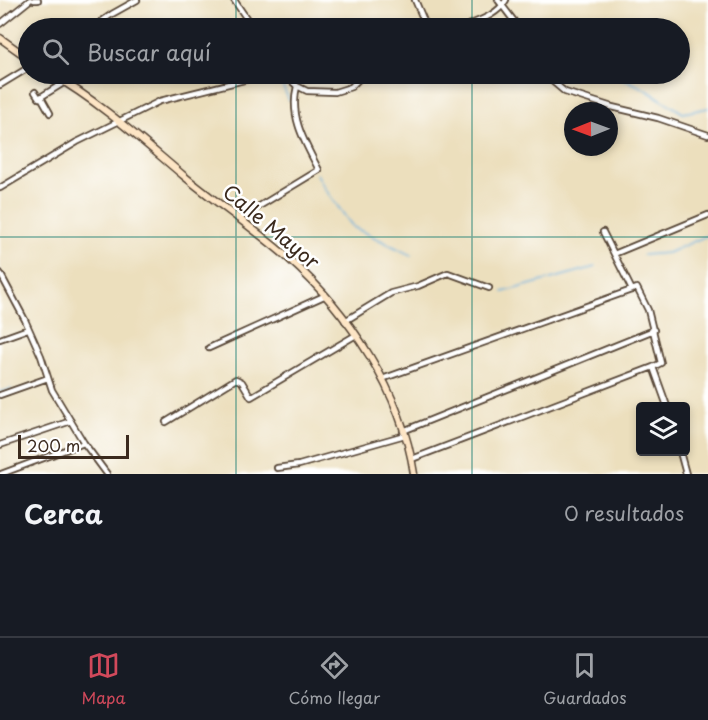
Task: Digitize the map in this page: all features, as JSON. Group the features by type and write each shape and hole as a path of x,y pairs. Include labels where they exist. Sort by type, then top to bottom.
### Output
{"main road":[{"path":"0,39 18,51"},
{"name":"Calle Mayor","path":"68,84 120,121 238,219 287,256 324,296 372,358 404,433 414,474"}],"street":[{"path":"0,24 34,0"},
{"path":"106,18 137,0"},
{"path":"234,0 246,18"},
{"path":"415,0 423,18"},
{"path":"498,0 512,18"},
{"path":"485,18 494,14 506,0"},
{"path":"0,85 18,74"},
{"path":"41,97 62,84"},
{"path":"0,188 77,142 144,108 171,97 226,84"},
{"path":"238,219 319,170 302,139 296,119 294,99 297,86 307,91 335,92 354,84"},
{"path":"556,84 565,92 658,118 708,135"},
{"path":"35,92 39,98 41,97 50,113"},
{"path":"614,254 708,215"},
{"path":"603,232 632,290"},
{"path":"0,273 25,320 41,356 52,390 84,443 107,474"},
{"path":"345,321 391,293 418,286 448,273 489,288"},
{"path":"382,379 637,288 648,310 661,363 412,459"},
{"path":"209,348 324,296"},
{"path":"0,339 28,329"},
{"path":"277,468 299,465 404,433 654,330"},
{"path":"166,422 236,379 242,382 251,397 356,335"},
{"path":"653,367 665,402"},
{"path":"0,395 48,378"},
{"path":"0,445 71,421"},
{"path":"1,474 84,443"},
{"path":"681,456 686,474"}],"waterway":[{"path":"282,84 289,100"},
{"path":"635,84 683,113 708,108"},
{"path":"317,174 325,189 353,227 411,255"},
{"path":"643,255 668,253 708,235"},
{"path":"503,292 595,267"},
{"path":"0,392 11,389"}]}
